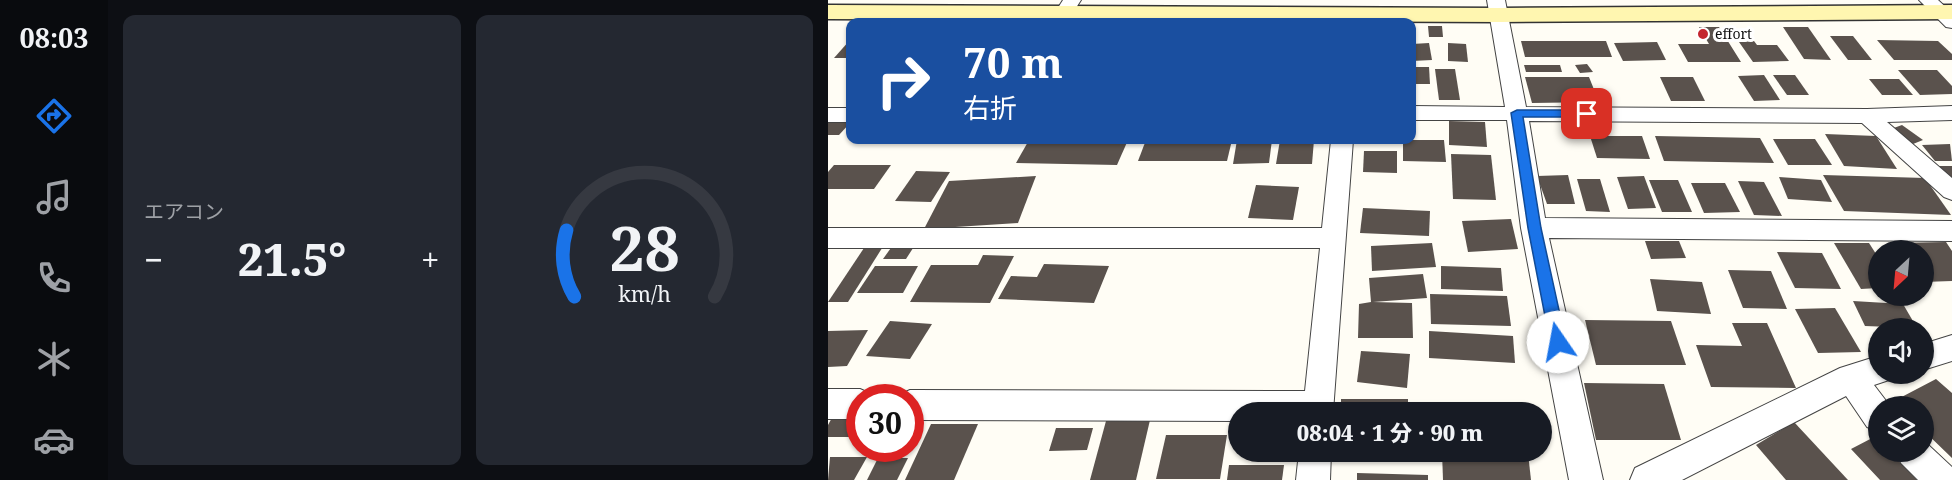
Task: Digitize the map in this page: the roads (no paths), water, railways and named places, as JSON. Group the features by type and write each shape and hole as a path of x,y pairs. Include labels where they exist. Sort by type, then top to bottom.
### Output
{"street":[{"path":"828,12 1498,8 1943,12"},
{"path":"1498,8 1534,228 1586,480"},
{"path":"1416,113 1866,116 1952,113"},
{"path":"828,115 846,115"},
{"path":"1866,116 1952,192"},
{"path":"1320,402 1342,144"},
{"path":"1534,228 1952,231"},
{"path":"828,238 1332,238"},
{"path":"1934,354 1952,348"},
{"path":"1647,480 1864,374 1871,396"},
{"path":"828,404 846,404"},
{"path":"924,405 1228,408"},
{"path":"1313,480 1314,462"},
{"path":"1923,462 1941,480"}],"place":[{"name":"effort","path":"1703,34"}]}
